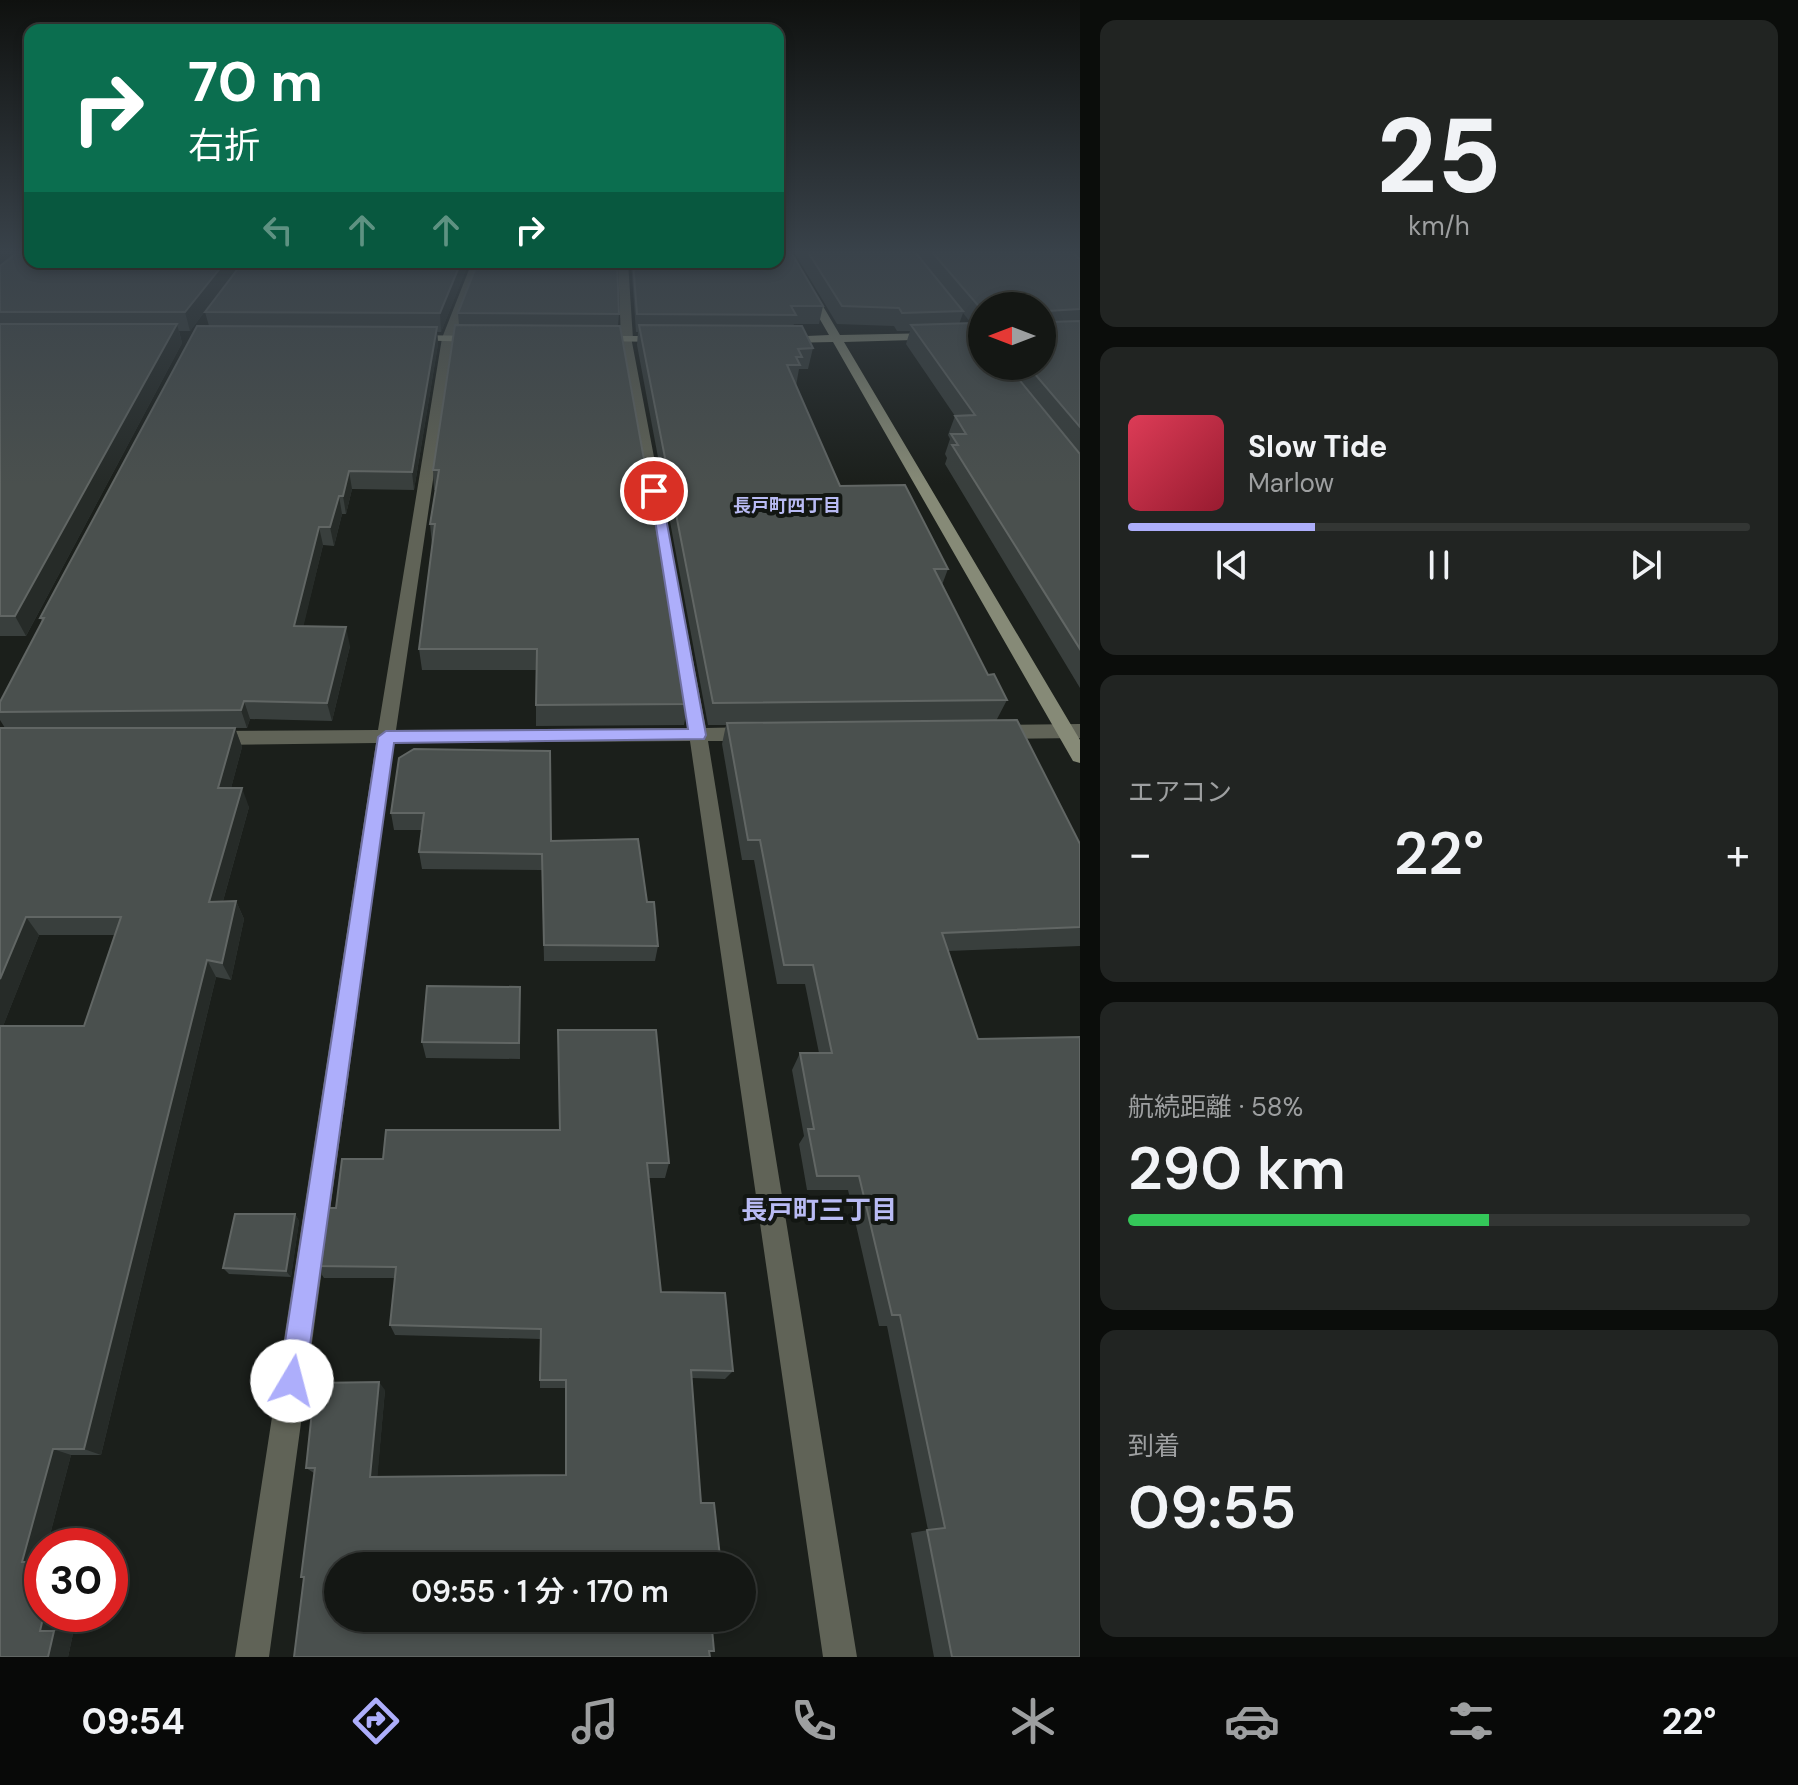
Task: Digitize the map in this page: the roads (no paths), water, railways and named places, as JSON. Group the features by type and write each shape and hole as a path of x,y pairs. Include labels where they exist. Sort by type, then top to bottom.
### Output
{"street":[{"path":"252,1657 386,737 451,329"},
{"path":"626,329 698,735 840,1657"},
{"path":"831,329 1073,731 1080,756"},
{"path":"777,340 968,336"},
{"path":"401,338 493,339"},
{"path":"582,339 672,339"},
{"path":"974,732 1073,731"},
{"path":"185,738 774,734"}],"district":[{"name":"長戸町四丁目","path":"787,506"},
{"name":"長戸町三丁目","path":"819,1210"}]}
